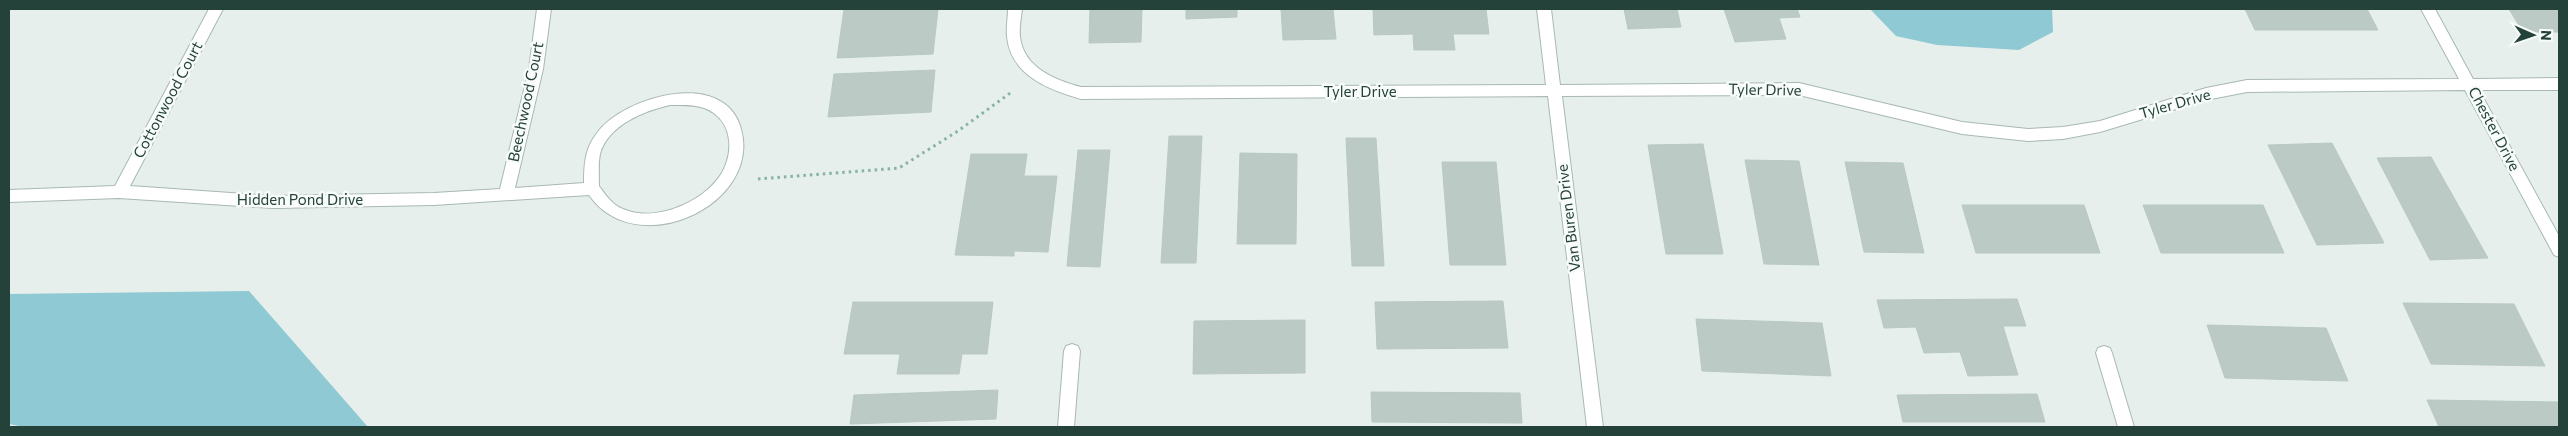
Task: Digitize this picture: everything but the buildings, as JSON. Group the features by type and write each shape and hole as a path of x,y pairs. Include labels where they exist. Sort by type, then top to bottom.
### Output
{"street":[{"name":"Cottonwood Court","path":"119,192 216,9"},
{"name":"Beechwood Court","path":"506,194 536,70 544,9"},
{"name":"Tyler Drive","path":"1016,9 1013,39 1022,61 1035,75 1058,88 1081,93 1798,89 1840,97 1950,127 1986,133 2032,136 2097,128 2207,93 2247,86 2559,84"},
{"name":"Van Buren Drive","path":"1544,9 1594,427"},
{"name":"Chester Drive","path":"2428,9 2559,250"},
{"path":"676,98 700,100 716,106 731,120 738,138 737,159 726,181 707,200 683,213 646,220 622,216 604,204 591,188 594,151 607,131 627,114 651,103 676,98"},
{"name":"Hidden Pond Drive","path":"9,196 119,192 273,202 434,199 591,188"},
{"path":"1066,427 1072,351"},
{"path":"2104,353 2126,427"}],"path":[{"path":"726,181 899,168 958,131 1035,75"}],"water":[{"path":"1870,9 2052,9 2053,32 2019,50 1937,45 1896,36"},
{"path":"249,291 368,427 24,427 9,424 9,294"}]}
